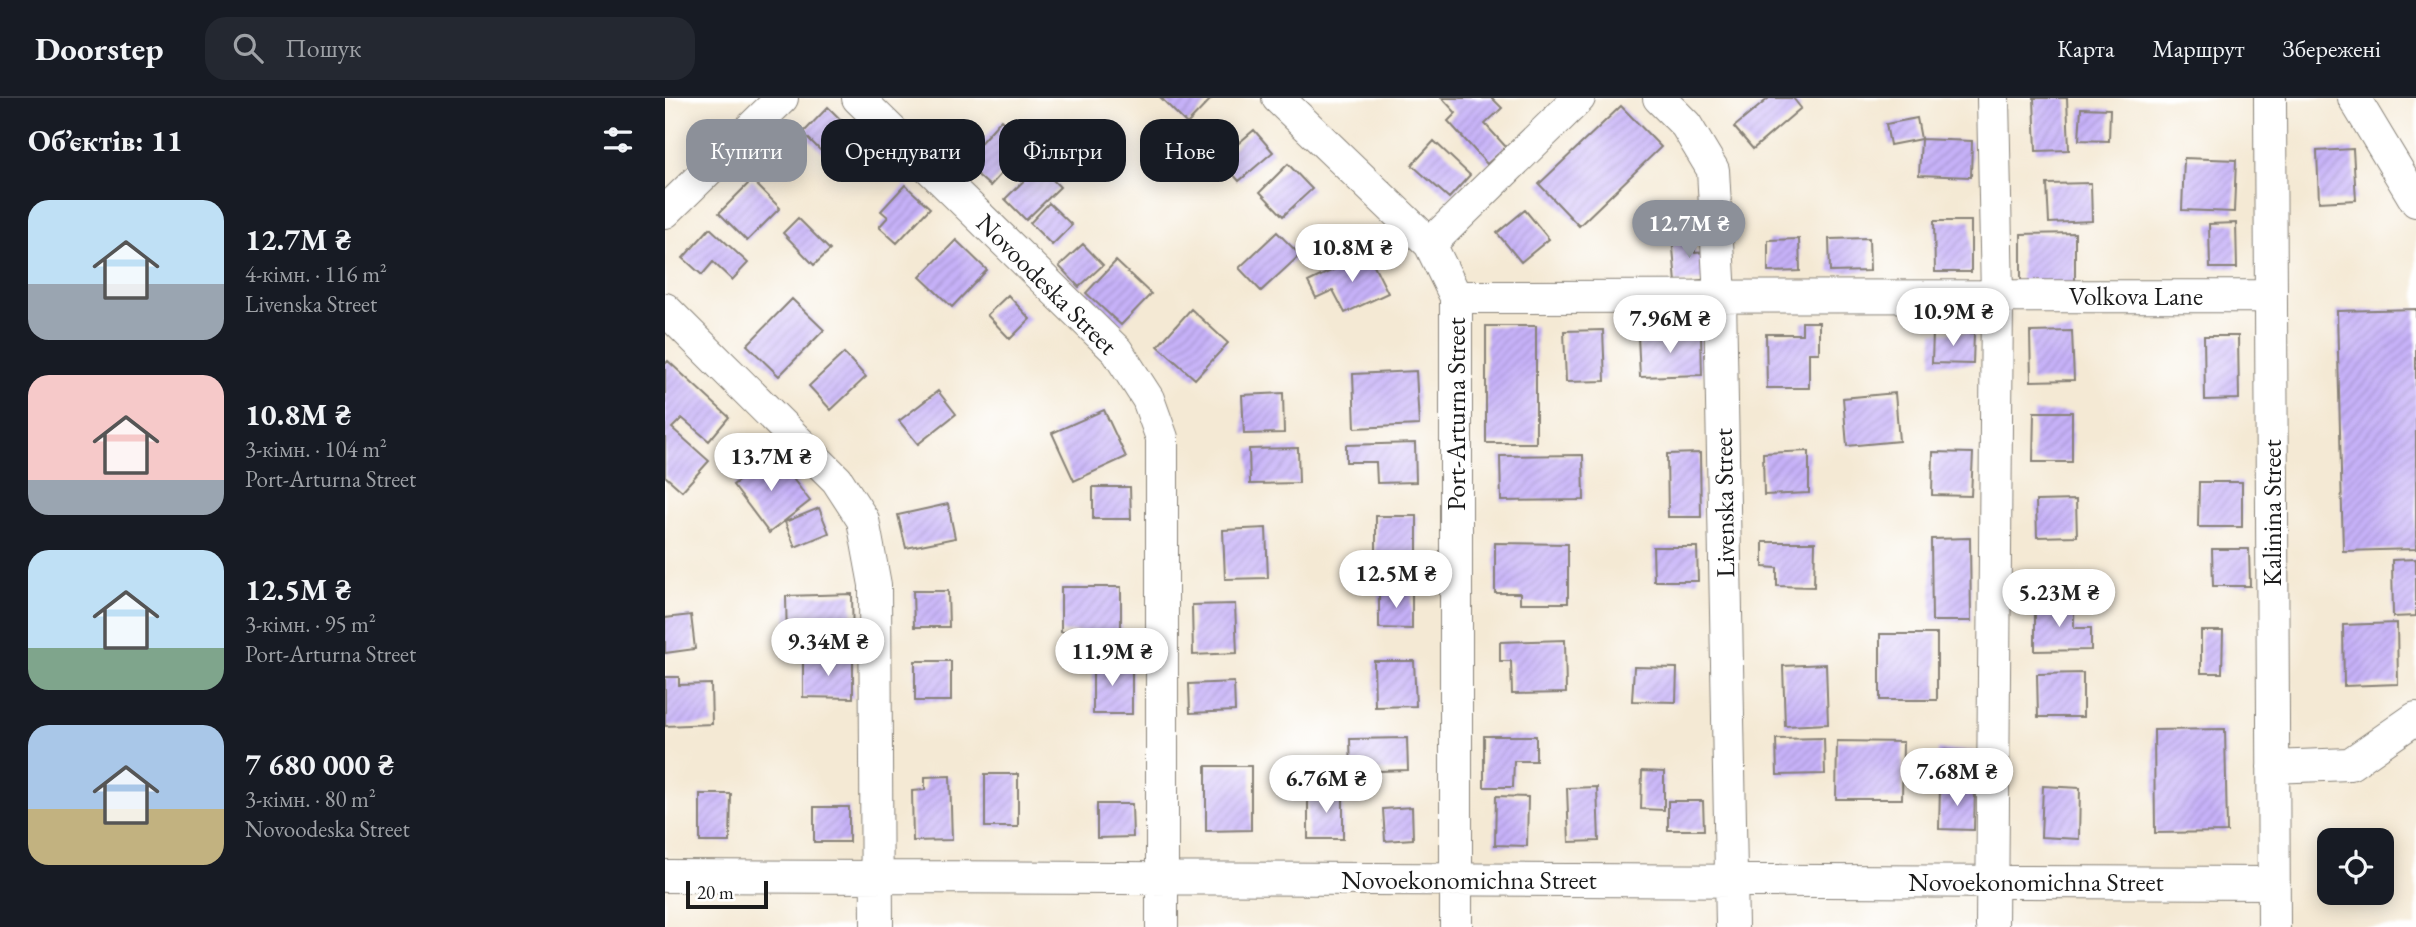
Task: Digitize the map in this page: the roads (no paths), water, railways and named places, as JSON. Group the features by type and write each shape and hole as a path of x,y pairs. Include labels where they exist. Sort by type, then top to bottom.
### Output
{"street":[{"path":"665,212 782,98"},
{"name":"Novoodeska Street","path":"858,98 1117,351 1148,399 1162,439 1162,927"},
{"name":"Port-Arturna Street","path":"1278,98 1430,244 1456,297 1456,927"},
{"path":"1430,244 1579,98"},
{"name":"Livenska Street","path":"1659,98 1686,125 1713,170 1720,297 1732,927"},
{"path":"1992,927 1997,296 1993,98"},
{"name":"Kalinina Street","path":"2270,98 2274,927"},
{"path":"2354,98 2416,201"},
{"name":"Volkova Lane","path":"1456,297 2271,296"},
{"path":"665,309 837,480 863,520 875,585 877,927"},
{"path":"2273,767 2350,764 2416,719"},
{"name":"Novoekonomichna Street","path":"665,876 2273,883"}]}
